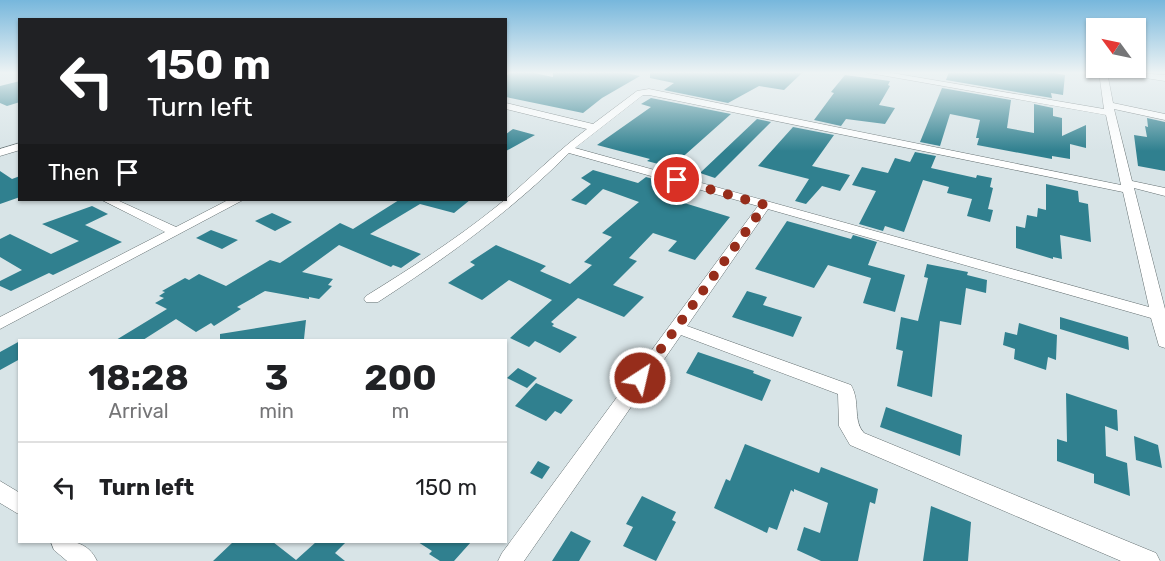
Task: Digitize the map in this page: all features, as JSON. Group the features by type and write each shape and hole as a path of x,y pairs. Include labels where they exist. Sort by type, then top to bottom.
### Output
{"street":[{"path":"372,300 462,239 522,192 593,127 633,98"},
{"path":"680,98 1165,192"},
{"path":"1039,98 1165,117"},
{"path":"1107,98 1162,321 1165,342"},
{"path":"507,106 593,127"},
{"path":"1,153 18,147"},
{"path":"567,149 1162,321"},
{"path":"1,153 18,158"},
{"path":"110,201 176,232"},
{"path":"0,324 235,201"},
{"path":"510,561 765,205"},
{"path":"676,328 833,383 845,390 850,398 846,422 850,432 857,439 1148,561"},
{"path":"0,490 18,504"},
{"path":"63,543 85,561"}],"building":[{"path":"0,98 18,98 18,103 7,106 0,103"},
{"path":"512,98 602,98 583,113"},
{"path":"652,98 731,114 677,162 697,167 687,177 657,168 662,165 647,161 650,159 597,145 651,107 641,104"},
{"path":"704,98 737,98 728,103"},
{"path":"830,98 883,98 879,105 895,108 885,124 846,119 841,126 814,120"},
{"path":"938,98 1011,100 1007,128 1034,133 1034,104 1053,108 1053,116 1062,118 1062,136 1086,125 1086,148 1070,144 1070,159 1052,156 1052,159 977,145 979,138 976,138 980,120 950,114 940,146 920,142"},
{"path":"1147,118 1165,122 1165,171 1138,166 1134,135 1147,137 1145,126 1148,127"},
{"path":"757,119 771,122 715,178 700,173"},
{"path":"793,127 834,135 812,166 850,175 840,191 822,186 806,204 795,201 809,179 758,166"},
{"path":"513,129 535,135 507,150 507,133"},
{"path":"915,152 936,156 931,168 976,178 977,175 992,178 990,187 993,188 988,209 993,210 990,222 967,216 972,199 947,193 949,187 923,180 904,232 885,226 883,231 859,224 876,191 852,185 862,167 888,173 895,158 910,162"},
{"path":"593,170 638,183 646,177 677,186 671,191 675,192 668,198 730,217 695,260 668,251 677,241 653,233 629,258 637,261 613,285 644,297 624,317 578,298 551,322 554,324 552,326 577,337 560,353 535,341 529,347 510,338 552,300 509,280 482,300 448,283 475,265 470,262 496,245 546,266 540,271 570,284 592,265 584,262 612,237 602,233 639,202 603,189 586,205 571,200 591,184 581,178"},
{"path":"0,171 12,179 18,177 18,198 0,204"},
{"path":"1046,184 1078,191 1079,202 1088,204 1091,242 1060,235 1062,259 1053,257 1053,259 1016,248 1016,226 1025,228 1027,215 1037,217 1038,208 1046,210"},
{"path":"397,201 469,201 454,213 420,204 370,234 421,254 401,268 393,265 391,267 339,245 302,272 333,279 328,285 332,286 319,299 265,291 237,307 241,309 214,326 211,323 196,332 176,319 145,339 118,339 167,309 155,303 164,298 159,296 165,292 162,291 185,278 189,280 199,274 226,286 270,260 280,263 340,223 353,229"},
{"path":"92,206 108,214 85,225 122,242 53,275 49,273 11,291 0,286 0,281 22,270 0,257 0,239 10,234 51,254 79,241 42,224"},
{"path":"272,213 292,222 275,231 255,221"},
{"path":"787,221 851,239 853,235 877,242 868,265 905,275 895,312 863,303 871,278 828,265 814,288 755,269"},
{"path":"211,230 238,240 222,249 196,238"},
{"path":"927,264 968,272 967,275 987,280 986,293 966,288 961,325 940,321 932,397 897,386 903,351 896,349 901,317 918,321 928,278 924,277"},
{"path":"747,291 767,297 763,305 802,317 793,337 732,317"},
{"path":"1060,317 1128,337 1129,350 1060,329"},
{"path":"306,320 304,339 220,339 220,334"},
{"path":"1019,323 1057,335 1056,360 1048,357 1046,370 1014,359 1015,349 1003,345 1005,332 1017,335"},
{"path":"18,342 18,360 0,370 0,352"},
{"path":"698,352 754,371 753,373 771,380 762,401 686,373"},
{"path":"518,368 537,378 527,388 507,378"},
{"path":"536,383 573,400 561,414 555,411 546,421 515,406"},
{"path":"1066,393 1117,410 1118,431 1105,426 1106,456 1127,463 1130,496 1094,483 1094,474 1057,461 1057,439 1067,442"},
{"path":"886,407 962,435 960,456 880,427"},
{"path":"1134,436 1158,445 1162,468 1136,460"},
{"path":"745,444 819,473 821,467 878,489 875,504 870,502 858,561 821,561 797,550 804,527 820,533 828,503 794,489 794,492 791,490 777,530 769,527 767,533 714,508 726,479 730,481"},
{"path":"538,461 550,467 542,479 530,473"},
{"path":"642,496 676,512 672,520 676,522 656,561 623,546 633,527 626,524"},
{"path":"931,506 971,522 968,561 923,561"},
{"path":"571,531 591,541 579,561 552,561"},
{"path":"232,543 274,543 296,560 315,543 345,543 335,553 345,561 213,561"},
{"path":"420,543 470,543 454,561 440,561 429,554 432,551"}],"route":[{"path":"640,378 765,205 677,180"}]}
